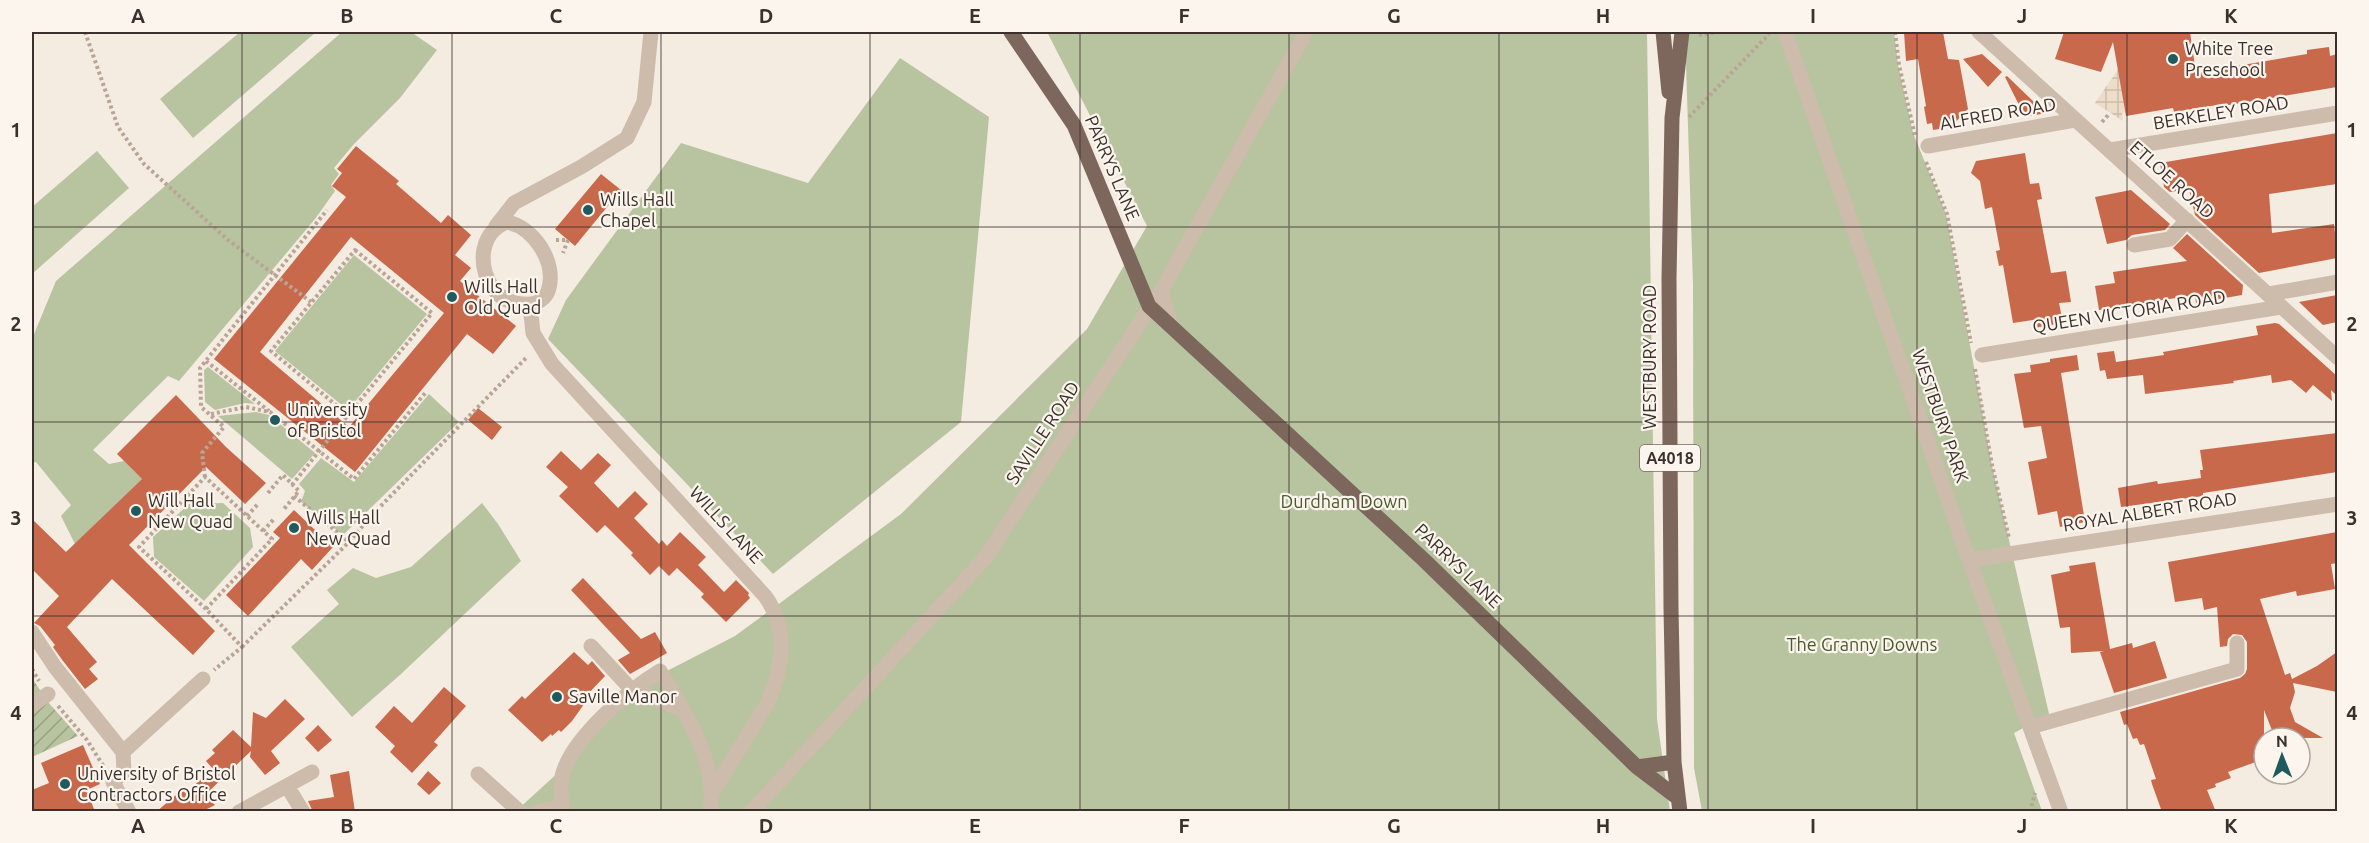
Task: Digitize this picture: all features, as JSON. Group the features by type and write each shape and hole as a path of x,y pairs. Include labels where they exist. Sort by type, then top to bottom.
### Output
{"main road":[{"name":"PARRYS LANE","path":"1011,32 1074,125 1149,306 1424,560 1679,805"},
{"name":"WESTBURY ROAD","path":"1663,32 1672,118 1669,291 1671,608 1674,762 1679,805"},
{"name":"WESTBURY ROAD","path":"1672,118 1682,32"},
{"path":"1637,767 1674,762"}],"street":[{"path":"496,226 506,222 514,223 524,229 540,246 549,262 551,280 548,293 539,302 530,305 512,302 497,294 487,277 483,254 485,244 496,226 514,203 581,167 627,138 644,102 651,32"},
{"name":"SAVILLE ROAD","path":"752,812 985,558 1161,291 1306,32"},
{"name":"WESTBURY PARK","path":"1785,32 1969,560 2061,812"},
{"name":"ETLOE ROAD","path":"1979,32 2337,358"},
{"name":"BERKELEY ROAD","path":"2110,150 2337,113"},
{"name":"ALFRED ROAD","path":"1923,149 2075,120"},
{"path":"2134,245 2170,239 2187,220"},
{"path":"2269,294 2337,282"},
{"path":"1161,291 1170,323"},
{"name":"WILLS LANE","path":"530,305 533,333 552,364 765,596 775,610 779,622 781,653 775,686 768,702 711,795"},
{"name":"QUEEN VICTORIA ROAD","path":"1978,360 2281,307"},
{"name":"ROYAL ALBERT ROAD","path":"1969,560 2337,504"},
{"path":"32,632 55,667 123,752 124,772 113,782 129,812"},
{"path":"2030,727 2237,669 2237,643"},
{"path":"591,646 631,689 683,710"},
{"path":"537,812 563,809 557,769 575,746 631,689 660,671 702,747 709,773 710,812"},
{"path":"123,752 203,679"},
{"path":"32,705 48,694"},
{"path":"239,812 312,772"},
{"path":"478,774 520,812"},
{"path":"288,786 303,812"}],"path":[{"path":"85,32 118,127 144,164 228,240 311,302"},
{"path":"1672,135 1771,32"},
{"path":"1895,32 1899,65 1923,149 1947,214 1971,343"},
{"path":"206,609 272,539 205,477 202,453 224,427 201,407 200,368 327,210"},
{"path":"292,485 432,313 355,249 271,351 348,415"},
{"path":"203,679 242,647 349,542 370,517 540,344"},
{"path":"1978,360 1992,465 2013,553"},
{"path":"206,361 354,479 426,392"},
{"path":"210,415 246,407 270,411"},
{"path":"268,494 283,476 299,491 284,509"},
{"path":"205,477 139,547 206,609 242,647"},
{"path":"294,496 349,542"},
{"path":"247,516 258,504"},
{"path":"263,531 274,519"},
{"path":"32,669 48,694 87,740 113,782"}],"green space":[{"path":"240,32 316,32 193,138 160,99"},
{"path":"342,32 411,32 437,50 400,98 354,144 334,168 339,174 331,185 335,191 315,219 179,381 168,376 93,450 109,464 124,461 142,479 75,544 61,516 71,505 36,462 32,463 32,339 56,281"},
{"name":"Durdham Down","path":"1047,32 1647,32 1657,719 1670,811 515,812 573,759 619,705 663,673 735,636 901,514 1087,329 1147,226"},
{"name":"The Granny Downs","path":"1685,32 1894,32 1898,65 1913,133 1946,214 1992,466 2049,714 2014,733 2042,811 1702,811 1694,768 1693,284"},
{"path":"900,58 989,117 961,422 773,574 548,339 566,300 681,143 808,183"},
{"path":"97,151 129,188 32,274 32,207"},
{"path":"354,255 427,314 348,410 275,351"},
{"path":"208,367 255,404 245,403 215,410 205,402 204,370"},
{"path":"429,394 459,422 343,535 301,502 305,491 299,484 321,458 354,482"},
{"path":"256,412 269,415 315,453 292,479 218,416"},
{"path":"223,503 250,528 253,547 204,601 154,557 153,537 189,504"},
{"path":"482,503 521,561 352,717 291,647 339,604 327,590 353,568 376,578 411,567"},
{"path":"32,678 48,702 78,736 32,757"}],"shaded area":[{"path":"2129,32 2136,32 2139,52 2129,84 2121,86 2125,112 2122,113 2123,121 2095,103 2117,71"}],"building":[{"path":"1904,32 1943,32 1948,59 1959,60 1968,109 1951,127 1933,130 1932,123 1927,124 1918,59 1906,61"},
{"path":"2064,32 2190,32 2196,73 2307,54 2307,50 2329,47 2330,56 2337,54 2337,87 2217,107 2217,105 2174,112 2173,108 2126,116 2113,42 2101,72 2055,59"},
{"path":"1982,54 2002,72 1988,87 1963,59"},
{"path":"2007,76 2046,113 2025,117 2005,77"},
{"path":"2337,133 2337,184 2269,194 2272,233 2334,224 2335,233 2337,233 2337,258 2259,273 2195,215 2189,189 2170,192 2164,187 2160,163"},
{"name":"Wills Hall Old Quad","path":"356,146 399,181 396,184 441,223 448,215 471,235 455,255 471,268 460,281 516,326 493,354 467,334 355,472 214,359 346,197 332,186 342,173 337,169","holes":["351,237 444,313 349,427 260,352"]},
{"path":"2025,153 2030,184 2039,183 2042,199 2037,200 2051,273 2066,271 2071,302 2059,303 2063,323 2034,328 2033,320 2013,323 2003,265 1999,266 1996,251 2000,250 1992,207 1985,209 1980,181 1971,173 1976,161"},
{"name":"Wills Hall Chapel","path":"601,174 621,190 575,246 555,229"},
{"path":"2131,190 2170,224 2165,230 2132,235 2126,240 2107,244 2095,197"},
{"path":"2187,234 2243,285 2242,295 2196,303 2195,295 2099,310 2095,286 2115,283 2113,272 2187,261 2173,248"},
{"path":"2337,295 2337,322 2323,325 2299,302"},
{"path":"2279,324 2337,376 2337,396 2331,390 2332,401 2313,385 2306,393 2291,380 2272,383 2271,375 2233,381 2234,383 2145,394 2143,375 2107,379 2105,370 2100,371 2097,353 2114,351 2116,362 2164,355 2163,352 2258,335 2256,326"},
{"path":"2077,355 2079,370 2061,373 2085,522 2060,527 2057,511 2038,515 2028,462 2047,458 2041,426 2024,428 2014,374 2031,372 2030,365"},
{"name":"Will Hall New Quad","path":"176,395 226,447 266,483 245,504 206,467 129,545 215,631 193,655 112,579 67,627 97,662 89,669 98,679 85,689 53,647 55,645 40,626 34,623 59,596 32,569 32,519 66,552 142,479 117,454"},
{"path":"478,408 502,427 492,440 468,420"},
{"path":"2337,433 2337,472 2203,493 2203,496 2121,507 2118,488 2157,481 2158,484 2201,478 2200,470 2203,470 2200,450"},
{"path":"561,451 581,470 598,453 611,465 594,483 618,508 635,491 648,504 634,518 659,544 662,540 667,546 680,532 706,557 698,565 724,592 736,580 749,593 750,598 726,622 701,597 704,594 677,568 669,576 659,566 650,575 631,555 633,553 605,525 597,533 559,496 568,487 546,467"},
{"name":"Wills Hall New Quad","path":"294,510 333,547 312,570 301,559 248,616 226,595 280,538 273,532"},
{"path":"2337,532 2337,563 2331,564 2335,589 2297,596 2296,591 2260,599 2285,675 2290,673 2292,679 2337,652 2337,692 2293,683 2295,692 2290,708 2295,722 2302,726 2270,726 2264,710 2264,726 2252,726 2252,763 2228,772 2231,778 2207,790 2216,812 2162,812 2151,780 2156,779 2144,744 2140,745 2137,738 2133,739 2127,724 2124,725 2120,712 2240,678 2247,669 2247,642 2242,635 2233,634 2228,639 2227,646 2220,647 2217,607 2204,610 2202,598 2175,602 2168,562"},
{"path":"2095,562 2110,649 2132,643 2133,648 2155,641 2167,678 2114,693 2100,652 2104,651 2071,653 2070,627 2060,628 2051,575 2070,571 2069,566"},
{"path":"583,578 641,639 655,632 667,653 630,674 618,660 630,653 571,590"},
{"name":"Saville Manor","path":"574,652 588,665 592,661 605,676 587,695 587,700 572,721 561,732 559,730 552,736 551,734 542,742 508,710 522,696 525,699"},
{"path":"444,687 466,706 434,742 438,745 412,773 390,752 395,746 375,727 394,706 412,723"},
{"path":"285,699 305,719 271,751 280,763 265,775 250,757 251,751 205,795 215,805 201,812 156,812 183,789 185,793 213,769 206,761 215,753 212,750 233,730 251,747 253,712 266,718"},
{"path":"318,725 332,740 318,752 305,738"},
{"path":"2312,732 2323,738 2312,738"},
{"name":"University of Bristol Contractors Office","path":"83,745 100,784 87,790 95,812 32,812 32,790 49,783 41,763"},
{"path":"349,771 355,812 313,812 308,801 334,797 330,775"},
{"path":"428,771 441,783 429,795 417,784"}],"place":[{"name":"White Tree Preschool","path":"2173,59"},
{"name":"Wills Hall Chapel","path":"588,210"},
{"name":"Wills Hall Old Quad","path":"452,297"},
{"name":"University of Bristol","path":"275,420"},
{"name":"Will Hall New Quad","path":"136,511"},
{"name":"Wills Hall New Quad","path":"294,528"},
{"name":"Saville Manor","path":"557,697"},
{"name":"University of Bristol Contractors Office","path":"65,784"}]}
